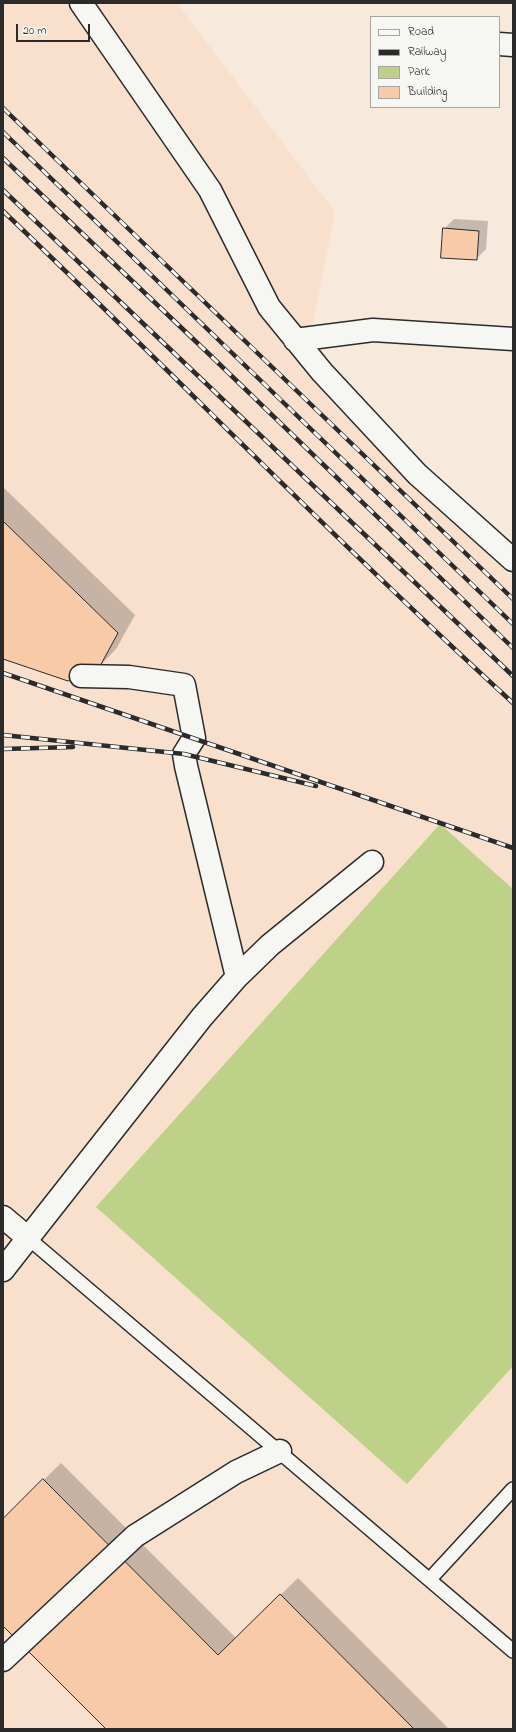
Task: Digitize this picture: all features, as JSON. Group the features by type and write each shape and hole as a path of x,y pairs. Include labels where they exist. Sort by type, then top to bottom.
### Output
{"street":[{"path":"81,3 210,190 269,307 295,340 417,474 513,560"},
{"path":"500,44 513,45"},
{"path":"295,340 373,330 513,339"},
{"path":"81,676 129,677 184,685 194,738 184,754 186,766 237,977"},
{"path":"3,1270 202,1017 237,977 270,945 372,862"},
{"path":"3,1217 28,1238"},
{"path":"3,1660 135,1536 236,1472 280,1451"}],"lane":[{"path":"28,1238 430,1579 513,1652"},
{"path":"430,1579 513,1490"}],"shaded area":[{"path":"3,3 177,3 335,212 305,363 330,402 513,579 513,1729 3,1729"}],"green space":[{"path":"440,824 513,889 513,1366 407,1484 96,1207"}],"building":[{"path":"443,228 479,231 477,260 441,258"},
{"path":"3,521 118,633 99,668 68,681 3,659"},
{"path":"43,1479 218,1655 280,1594 414,1729 106,1729 3,1626 3,1519"}],"railway":[{"path":"3,108 513,599"},
{"path":"3,132 513,624"},
{"path":"3,158 210,355 513,648"},
{"path":"3,190 513,676"},
{"path":"3,211 384,582 513,703"},
{"path":"3,673 513,848"},
{"path":"3,735 184,754 316,786"},
{"path":"3,749 73,747"}]}
